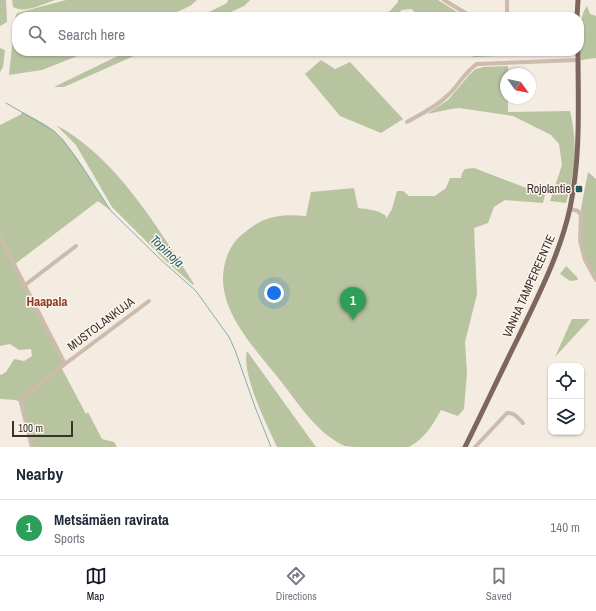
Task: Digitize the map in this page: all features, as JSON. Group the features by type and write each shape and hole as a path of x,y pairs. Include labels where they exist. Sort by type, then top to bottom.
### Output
{"main road":[{"path":"577,12 578,0"},
{"name":"VANHA TAMPEREENTIE","path":"465,446 543,284 558,248 570,209 578,157 578,56"}],"street":[{"path":"444,0 464,12"},
{"path":"507,0 507,12"},
{"path":"407,122 448,96 469,70 477,64 578,60"},
{"path":"570,209 578,211 581,215 580,241 585,260 596,280"},
{"path":"0,237 65,364"},
{"path":"25,285 76,246"},
{"name":"MUSTOLANKUJA","path":"32,447 21,403 25,396 149,301"},
{"path":"465,446 474,447 504,414 511,412 523,423"}],"green space":[{"path":"0,0 6,0 7,22 0,26"},
{"path":"12,0 55,0 34,8 18,9 13,7"},
{"path":"66,0 197,0 190,6 177,12 21,12"},
{"path":"228,0 250,0 244,6 231,12 209,12 227,3"},
{"path":"398,0 438,0 457,12 415,12 411,9 402,10 399,12 388,12 398,2"},
{"path":"587,6 590,14 596,16 596,58 581,60 581,56 584,56 584,11"},
{"path":"12,46 12,56 77,56 42,70 9,75"},
{"path":"0,48 5,50 3,67 0,72"},
{"path":"118,56 134,56 64,87 54,87"},
{"path":"472,56 498,56 474,57"},
{"path":"321,60 335,69 350,62 403,119 381,133 340,116 305,74"},
{"path":"508,66 508,68 500,68 500,104 508,104 508,112 570,111 575,146 572,180 566,203 550,201 562,165 559,144 551,135 513,116 459,108 427,114 448,100 470,74 476,69 483,67"},
{"path":"23,112 48,126 71,149 111,211 98,201 15,264 65,364 61,367 86,414 88,412 102,439 114,442 117,447 32,447 21,403 16,400 0,399 0,374 1,375 6,372 14,359 24,361 32,356 31,349 19,350 10,344 0,346 0,125"},
{"path":"56,125 78,139 98,155 117,175 166,240 194,284 193,285 166,261 112,207 76,145"},
{"path":"474,168 545,195 543,203 505,200 494,207 488,223 474,228 477,294 465,342 467,372 464,409 458,416 441,410 428,431 409,447 345,446 327,435 318,427 250,343 240,328 231,313 225,297 223,280 225,263 228,254 234,242 251,227 258,223 273,217 288,215 306,216 311,192 354,188 358,208 380,212 386,216 386,219 392,209 397,191 403,191 409,196 435,196 446,188 450,178 461,178 465,169"},
{"path":"588,172 596,179 596,280 581,251 579,228"},
{"path":"566,266 578,280 570,281 560,274"},
{"path":"572,319 590,319 555,357"},
{"path":"247,351 316,447 277,447 251,386 246,361"}],"waterway":[{"name":"Topinoja","path":"6,103 54,131 63,140 111,211 160,259 196,291 229,337 271,447"}],"place":[{"name":"Rojolantie","path":"579,189"},
{"name":"Metsämäen ravirata","path":"353,320"}],"district":[{"name":"Haapala","path":"47,301"}]}
